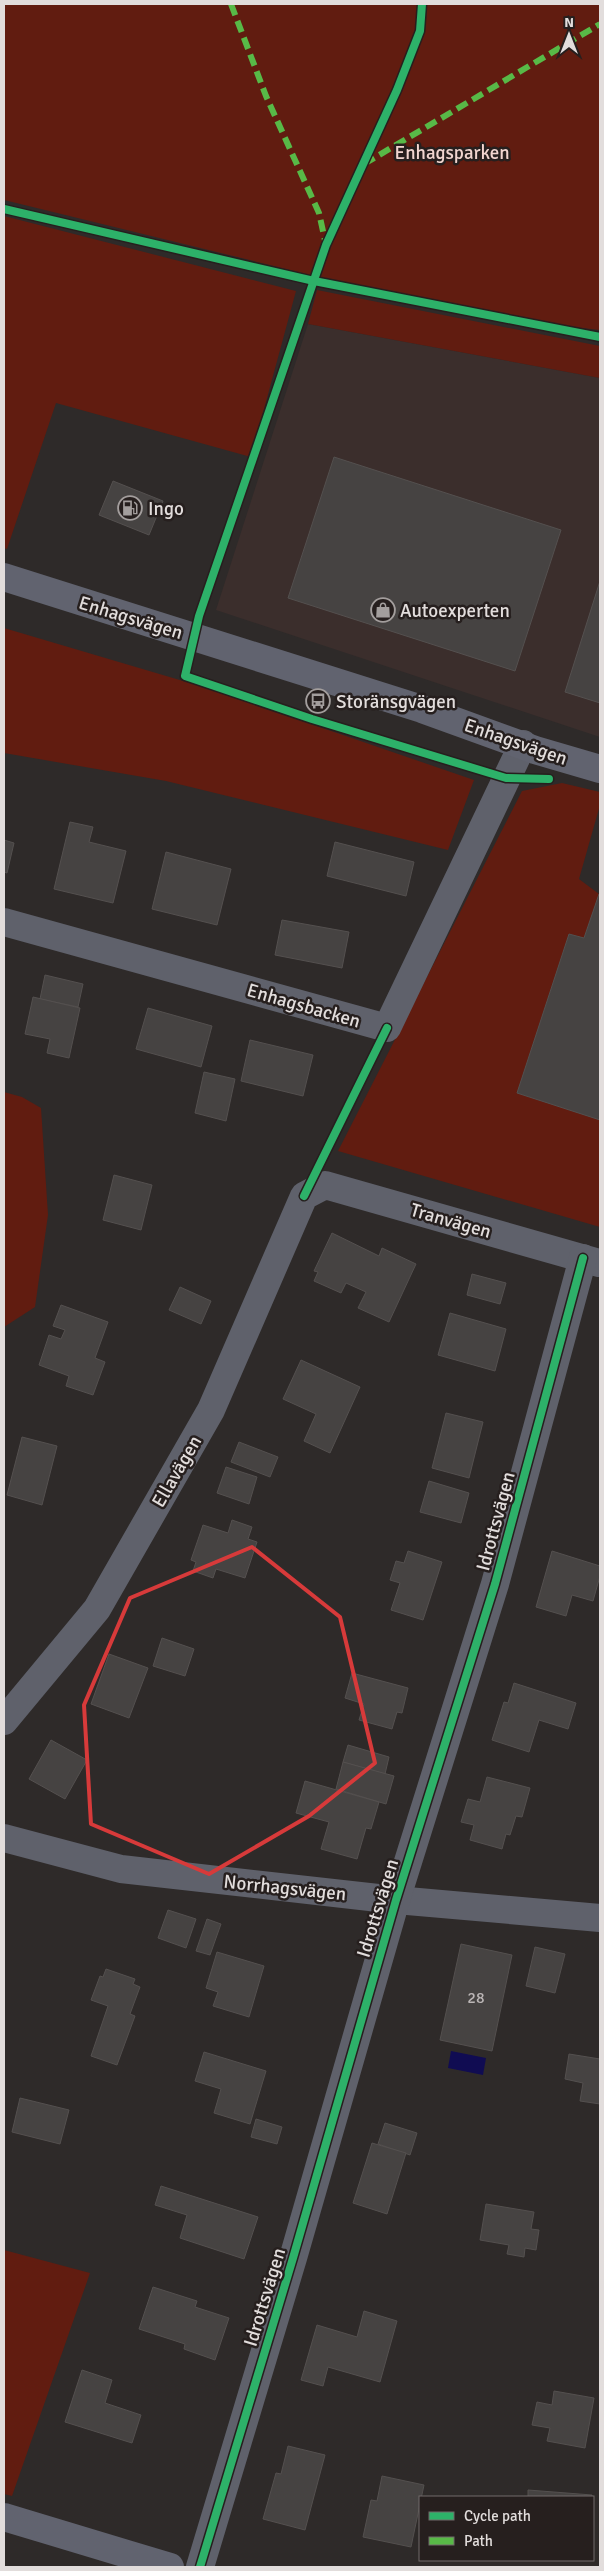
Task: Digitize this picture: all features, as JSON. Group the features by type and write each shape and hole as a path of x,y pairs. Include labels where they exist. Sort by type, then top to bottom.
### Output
{"street":[{"name":"Enhagsvägen","path":"4,577 422,709 600,769"},
{"name":"Enhagsbacken","path":"4,922 387,1028 523,744"},
{"name":"Tranvägen","path":"304,1196 325,1185 591,1260"},
{"name":"Ellavägen","path":"4,1721 97,1609 211,1410 304,1196"},
{"name":"Idrottsvägen","path":"200,2567 293,2258 396,1900 495,1584 591,1260"},
{"name":"Norrhagsvägen","path":"4,1838 121,1869 396,1900 600,1918"},
{"path":"4,2517 170,2567"}],"highlighted area":[{"path":"252,1547 340,1617 375,1763 309,1816 209,1874 91,1824 84,1705 130,1598"}],"shaded area":[{"path":"308,324 600,378 600,737 216,610"},
{"path":"451,2051 486,2058 483,2075 448,2068"}],"green space":[{"name":"Enhagsparken","path":"4,4 600,5 600,330 564,326 323,278 4,200"},
{"path":"4,216 296,291 251,457 56,403 7,549 4,548"},
{"path":"317,290 600,346 600,378 308,324"},
{"path":"4,628 200,686 474,780 448,850 166,781 4,753"},
{"path":"562,783 600,792 600,805 579,879 599,894 584,938 569,934 517,1093 600,1120 600,1227 338,1151 522,791"},
{"path":"4,1092 22,1097 41,1108 48,1215 35,1307 4,1327"},
{"path":"4,2250 90,2273 12,2496 4,2494"}],"building":[{"path":"334,457 561,530 515,671 288,598"},
{"path":"113,481 163,501 149,535 99,515"},
{"path":"600,581 600,703 565,692"},
{"path":"70,822 93,827 89,842 126,851 113,903 54,889"},
{"path":"4,840 14,843 7,873 4,872"},
{"path":"335,842 414,862 406,896 327,876"},
{"path":"166,852 231,869 217,925 152,909"},
{"path":"599,894 600,1120 517,1093 569,934 584,938"},
{"path":"282,920 349,932 342,968 275,955"},
{"path":"45,975 83,984 78,1007 40,999"},
{"path":"33,997 80,1008 69,1058 47,1053 50,1039 25,1034"},
{"path":"148,1008 212,1026 201,1067 136,1049"},
{"path":"250,1040 313,1055 303,1096 241,1081"},
{"path":"204,1072 235,1079 226,1121 195,1113"},
{"path":"114,1175 152,1185 141,1230 103,1220"},
{"path":"332,1233 379,1256 382,1248 416,1264 389,1322 358,1308 366,1292 346,1283 341,1293 314,1281 318,1272 314,1271"},
{"path":"472,1274 506,1283 500,1304 467,1295"},
{"path":"180,1287 211,1301 201,1324 169,1310"},
{"path":"61,1305 108,1322 95,1358 105,1362 93,1395 66,1386 69,1376 39,1365 49,1335 61,1339 65,1330 53,1326"},
{"path":"450,1313 506,1329 495,1371 438,1355"},
{"path":"301,1360 360,1387 330,1453 304,1441 316,1414 283,1399"},
{"path":"446,1413 483,1422 469,1478 432,1468"},
{"path":"22,1437 57,1446 42,1505 7,1495"},
{"path":"239,1442 278,1457 270,1477 231,1462"},
{"path":"226,1467 257,1477 249,1504 217,1493"},
{"path":"429,1481 469,1493 461,1523 420,1512"},
{"path":"232,1520 252,1527 248,1539 257,1542 245,1578 216,1569 213,1578 193,1571 196,1562 191,1560 203,1525 228,1533"},
{"path":"408,1551 442,1562 423,1620 391,1610 400,1583 390,1580 396,1561 404,1563"},
{"path":"552,1551 600,1566 600,1576 593,1601 572,1595 566,1616 536,1607"},
{"path":"162,1638 194,1649 185,1676 153,1666"},
{"path":"109,1654 148,1668 129,1718 91,1704"},
{"path":"352,1673 408,1688 402,1713 397,1712 392,1729 359,1720 364,1704 345,1698"},
{"path":"514,1683 576,1703 568,1729 539,1720 529,1752 492,1740 504,1702 508,1703"},
{"path":"51,1740 87,1760 65,1799 29,1779"},
{"path":"348,1745 389,1757 385,1774 343,1762"},
{"path":"343,1762 394,1776 386,1804 336,1789"},
{"path":"487,1777 530,1788 522,1817 516,1816 510,1835 506,1834 502,1849 470,1840 474,1825 461,1822 468,1799 480,1802"},
{"path":"305,1781 379,1802 371,1829 366,1828 357,1859 321,1849 329,1822 296,1813"},
{"path":"168,1910 196,1919 186,1948 158,1938"},
{"path":"207,1919 221,1924 210,1955 196,1951"},
{"path":"461,1944 512,1955 492,2051 440,2040"},
{"path":"535,1947 565,1954 555,1993 526,1986"},
{"path":"217,1952 264,1966 249,2017 213,2006 218,1992 206,1988"},
{"path":"106,1969 135,1979 133,1984 140,1987 130,2014 135,2016 117,2065 91,2056 108,2006 91,2000 100,1976 103,1977"},
{"path":"204,2052 266,2071 250,2124 214,2113 221,2089 195,2081"},
{"path":"569,2054 600,2059 600,2104 580,2101 583,2083 565,2079"},
{"path":"20,2098 69,2110 60,2144 12,2132"},
{"path":"256,2119 282,2127 277,2144 251,2137"},
{"path":"385,2123 417,2133 410,2155 378,2144"},
{"path":"372,2143 406,2153 387,2214 353,2203"},
{"path":"161,2186 258,2217 244,2259 180,2238 187,2215 155,2205"},
{"path":"486,2204 534,2212 531,2229 539,2230 536,2250 525,2248 524,2257 507,2254 509,2245 480,2240"},
{"path":"153,2287 197,2301 195,2307 229,2318 215,2360 184,2349 185,2344 139,2329"},
{"path":"364,2311 397,2321 380,2382 328,2367 323,2386 301,2380 317,2325 357,2337"},
{"path":"82,2370 112,2380 105,2403 141,2415 132,2443 65,2422"},
{"path":"554,2391 594,2398 585,2448 547,2441 550,2428 532,2425 537,2402 552,2405"},
{"path":"288,2446 325,2455 305,2530 263,2519 276,2473 281,2474"},
{"path":"382,2476 424,2485 422,2496 419,2496 419,2509 411,2547 363,2537 371,2500 377,2501"},
{"path":"528,2490 592,2495 592,2496 528,2496"}],"marked path":[{"path":"231,4 266,96 319,213 326,245"},
{"path":"364,164 600,24"}],"cycle path":[{"path":"422,4 420,31 397,90 326,245 199,616 185,676 312,719 506,778 549,779"},
{"path":"4,209 314,281 600,337"},
{"path":"304,1196 387,1028"},
{"path":"200,2567 293,2258 396,1900 495,1584 583,1258"}],"place":[{"name":"Ingo","path":"130,508"},
{"name":"Autoexperten","path":"383,610"},
{"name":"Storänsgvägen","path":"318,701"}]}
